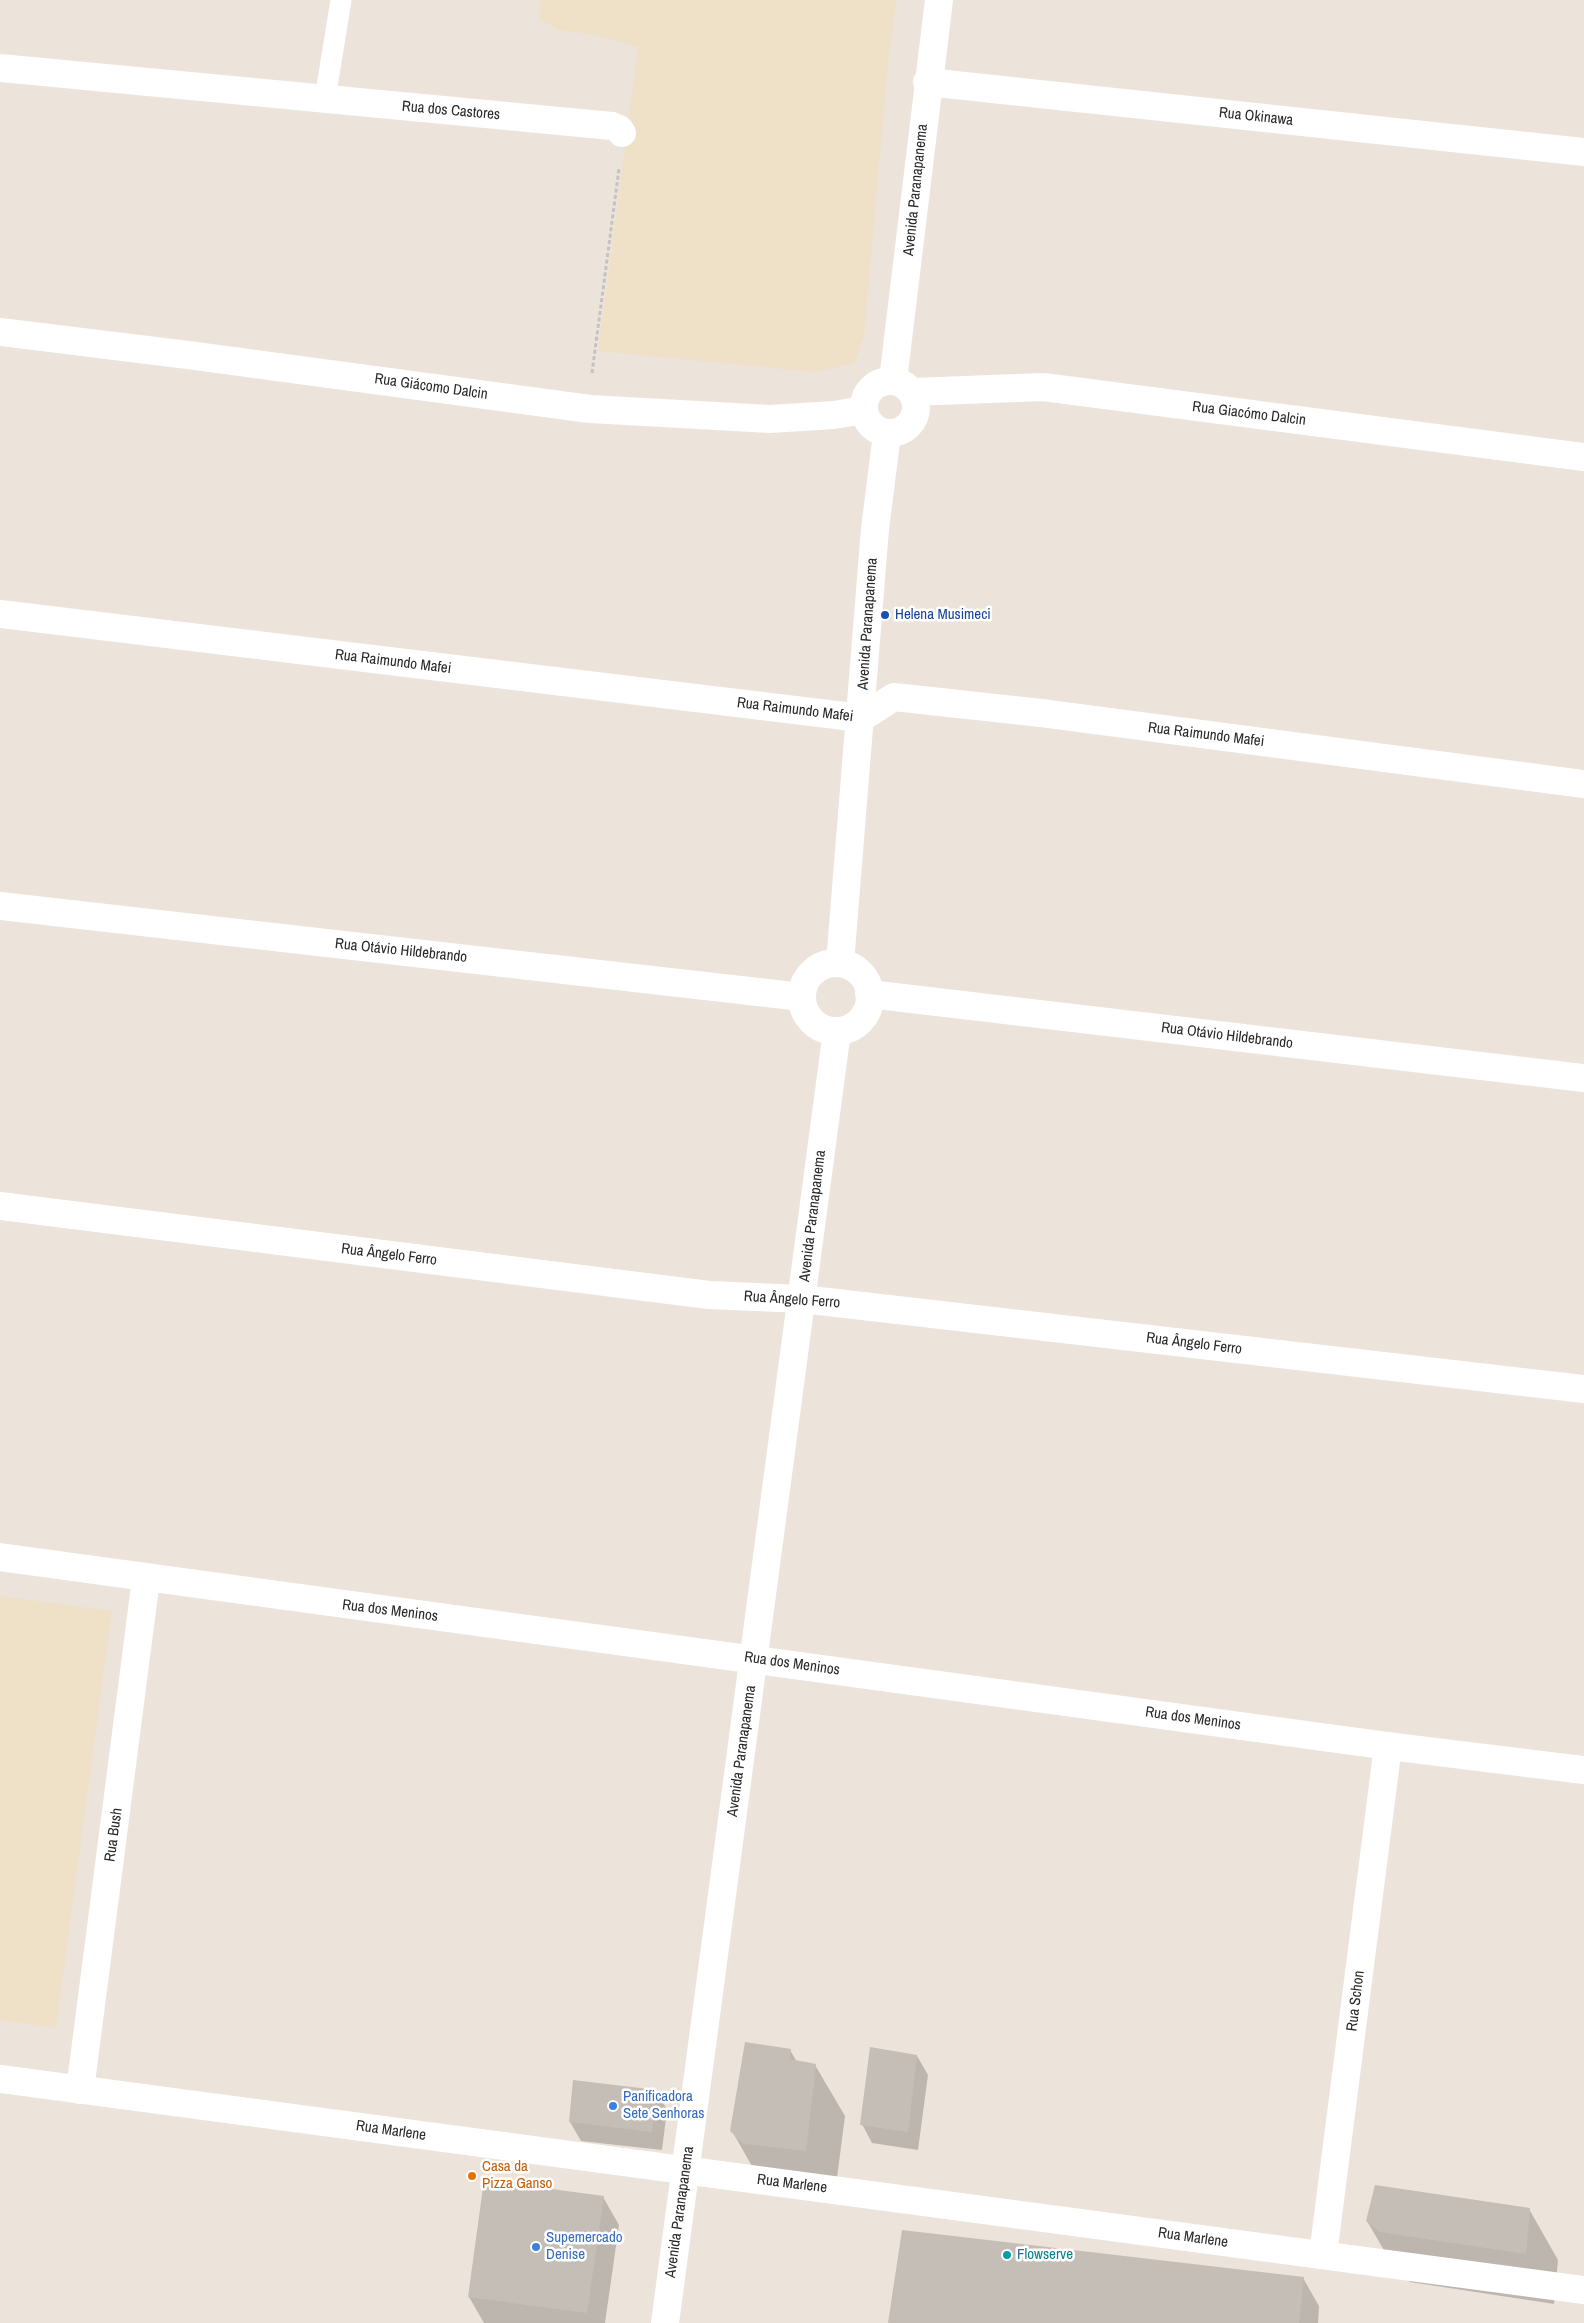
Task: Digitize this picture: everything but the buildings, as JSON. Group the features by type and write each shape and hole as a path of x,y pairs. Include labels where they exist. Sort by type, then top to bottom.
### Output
{"street":[{"name":"Avenida Paranapanema","path":"902,386 903,307 927,82 939,0"},
{"name":"Rua dos Castores","path":"0,68 612,126 619,129 622,133"},
{"name":"Rua Okinawa","path":"927,82 1584,152"},
{"name":"Rua Giácomo Dalcin","path":"0,332 188,354 590,409 770,419 834,416 864,410"},
{"path":"881,382 902,386 916,404 916,415 909,426 899,432 887,434 876,430 868,422 864,410 864,398 871,388 881,382"},
{"name":"Rua Giacómo Dalcin","path":"902,386 1043,387 1584,457"},
{"name":"Avenida Paranapanema","path":"840,963 875,529 887,434"},
{"name":"Rua Raimundo Mafei","path":"0,614 861,718 894,697 1041,713 1584,784"},
{"name":"Rua Otávio Hildebrando","path":"0,906 802,997"},
{"path":"840,963 851,966 860,973 867,983 869,994 869,1005 857,1024 837,1031 818,1026 804,1008 802,997 804,986 818,968 828,964 840,963"},
{"name":"Rua Otávio Hildebrando","path":"869,994 1584,1078"},
{"name":"Avenida Paranapanema","path":"665,2323 755,1659 789,1378 802,1299 837,1031"},
{"name":"Rua Ângelo Ferro","path":"0,1206 699,1294 802,1299 1584,1389"},
{"name":"Rua dos Meninos","path":"0,1557 146,1579 755,1659 1388,1746 1584,1770"},
{"name":"Rua Bush","path":"80,2090 146,1579"},
{"name":"Rua Schon","path":"1323,2255 1388,1746"},
{"name":"Rua Marlene","path":"0,2079 147,2097 686,2171 1584,2290"}],"lane":[{"path":"325,99 341,0"}],"path":[{"path":"590,409 591,381 623,140 622,133"}],"shaded area":[{"path":"541,0 897,0 889,52 864,337 854,363 815,372 598,351 638,47 592,34 558,30 539,18"},
{"path":"0,1596 112,1611 56,2028 0,2020"}],"place":[{"name":"Helena Musimeci","path":"885,615"},
{"name":"Panificadora Sete Senhoras","path":"613,2106"},
{"name":"Casa da Pizza Ganso","path":"472,2176"},
{"name":"Supemercado Denise","path":"536,2247"},
{"name":"Flowserve","path":"1007,2255"}]}
